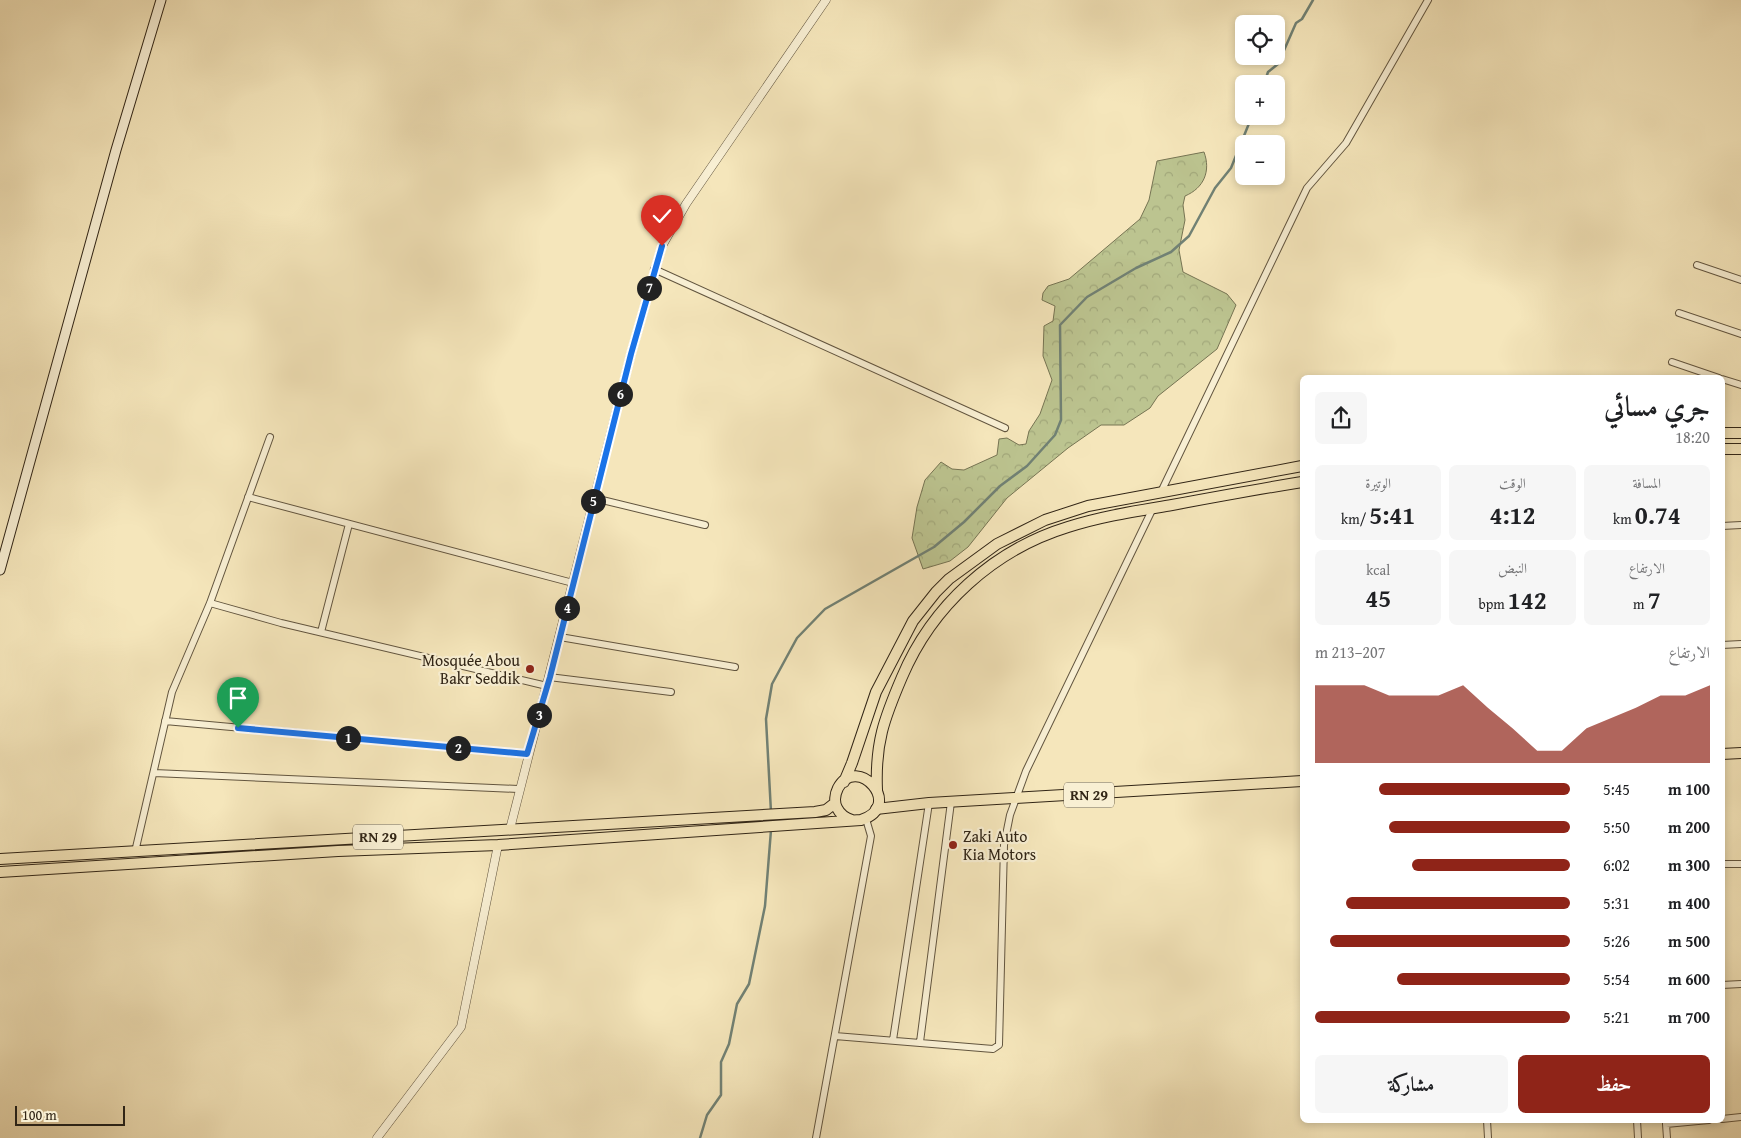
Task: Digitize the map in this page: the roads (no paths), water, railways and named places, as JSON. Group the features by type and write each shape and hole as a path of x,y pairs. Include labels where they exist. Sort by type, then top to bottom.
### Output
{"main road":[{"path":"0,570 116,150 161,0"},
{"path":"1725,433 1741,434"},
{"path":"1725,449 1741,449"},
{"path":"852,820 840,812 836,803 836,794 844,782 852,763 872,702 889,664 914,621 936,592 949,579 997,544 1044,520 1088,506 1300,466"},
{"path":"0,872 328,851 498,845 760,827 781,820 866,819 876,809 879,799 877,790 878,746 894,696 910,657 925,632 951,600 972,580 1001,559 1033,541 1066,527 1152,508 1300,482"},
{"path":"1725,754 1741,753"},
{"path":"844,782 852,778 862,778 871,782 877,790"},
{"name":"RN 29","path":"876,809 930,803 1300,781"},
{"name":"RN 29","path":"0,858 135,852 510,828 756,815 781,820 820,812 836,803"}],"street":[{"path":"510,828 527,754 550,677 594,498 654,269 662,246 686,204 826,0"},
{"path":"1161,492 1307,188 1346,143 1428,0"},
{"path":"1697,265 1741,280"},
{"path":"654,269 1005,428"},
{"path":"1679,313 1741,334"},
{"path":"1672,362 1712,375"},
{"path":"1725,379 1741,385"},
{"path":"135,852 172,692 210,603 270,437"},
{"path":"248,497 573,583"},
{"path":"594,498 705,525"},
{"path":"836,1036 993,1048 1000,1043 1004,845 1014,799 1152,508"},
{"path":"321,632 349,524"},
{"path":"1725,526 1741,525"},
{"path":"210,603 321,632 547,686"},
{"path":"560,637 735,667"},
{"path":"1725,645 1741,644"},
{"path":"550,677 671,692"},
{"path":"165,722 527,754"},
{"path":"154,773 518,789"},
{"path":"920,1042 951,802"},
{"path":"894,1040 930,803"},
{"path":"816,1138 836,1036 870,836 866,819"},
{"path":"377,1138 461,1026 498,845"},
{"path":"1725,864 1741,864"},
{"path":"1725,985 1741,984"},
{"path":"1725,1119 1741,1117"},
{"path":"1487,1123 1488,1138"},
{"path":"1637,1123 1638,1138"},
{"path":"1666,1138 1666,1124 1677,1123"}],"waterway":[{"path":"1267,75 1278,64 1296,23 1302,19 1313,0"},
{"path":"771,812 766,719 772,684 797,638 825,609 934,547 964,522 1000,486 1027,466 1055,435 1061,420 1060,325 1087,297 1136,268 1171,252 1189,236 1215,188 1231,168 1248,125"},
{"path":"700,1138 707,1115 721,1095 721,1062 729,1044 737,1004 749,984 765,906 771,830"}],"place":[{"name":"Mosquée Abou Bakr Seddik","path":"530,669"},
{"name":"Zaki Auto Kia Motors","path":"953,845"}]}
